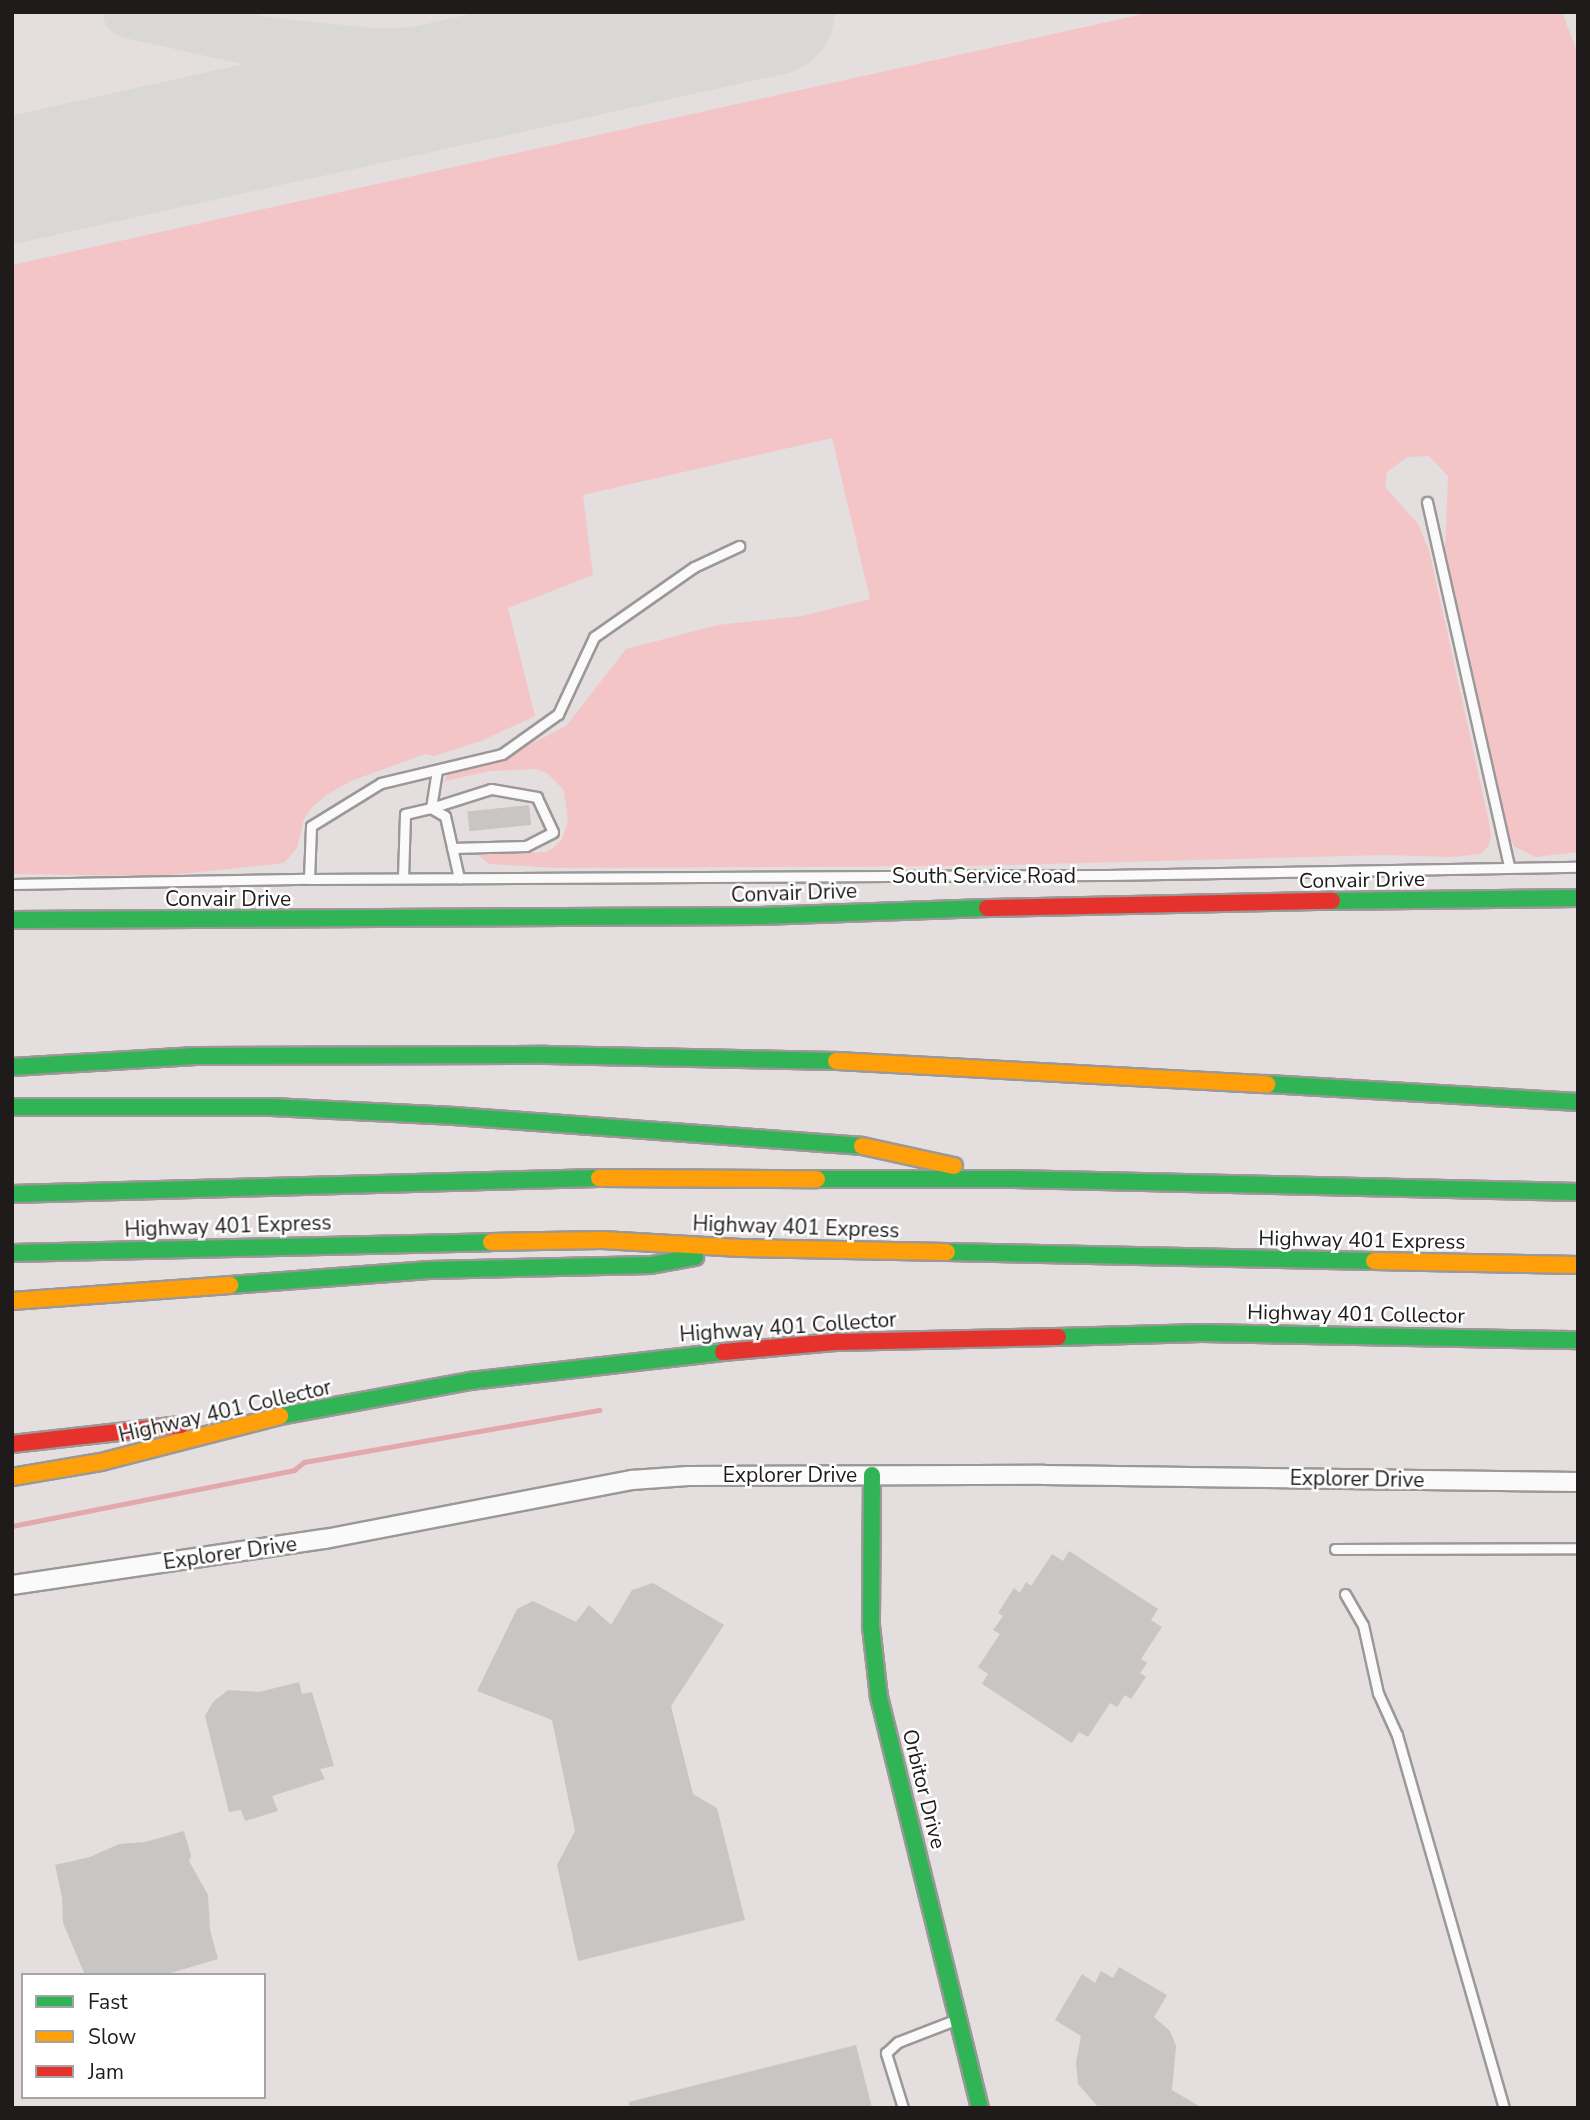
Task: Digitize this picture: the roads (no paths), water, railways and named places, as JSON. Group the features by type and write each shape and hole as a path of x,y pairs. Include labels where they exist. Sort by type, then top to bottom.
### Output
{"main road":[{"name":"Convair Drive","path":"12,920 707,917 1081,905 1578,898"},
{"path":"12,1067 196,1056 547,1055 870,1061 1578,1102"},
{"path":"12,1107 284,1108 455,1116 841,1143 1013,1179"},
{"name":"Highway 401 Express","path":"12,1194 516,1178 1013,1179 1578,1192"},
{"name":"Highway 401 Express","path":"12,1253 602,1240 741,1248 1578,1265"},
{"path":"12,1300 429,1270 651,1265 741,1248"},
{"name":"Highway 401 Collector","path":"12,1477 101,1462 263,1419 470,1381 654,1357 835,1342 1202,1333 1578,1340"},
{"path":"12,1444 90,1433 263,1419"},
{"name":"Orbitor Drive","path":"873,1475 871,1626 879,1697 980,2108"}],"street":[{"name":"Explorer Drive","path":"12,1585 325,1539 632,1480 768,1473 1578,1482"}],"lane":[{"path":"1427,502 1509,867"},
{"path":"309,879 311,826 381,783 502,754 558,714 594,638 694,567 739,546"},
{"path":"431,808 437,770"},
{"path":"403,878 405,814 491,789 537,797 553,832 526,846 453,848"},
{"path":"431,808 445,816 459,878"},
{"name":"South Service Road","path":"12,884 403,878 1093,875 1578,867"},
{"path":"1335,1549 1578,1548"},
{"path":"1345,1594 1363,1625 1378,1693 1397,1735 1504,2108"},
{"path":"903,2108 886,2053 898,2042 959,2018"}],"waterway":[{"path":"12,1526 294,1470 304,1462 599,1410"}]}
